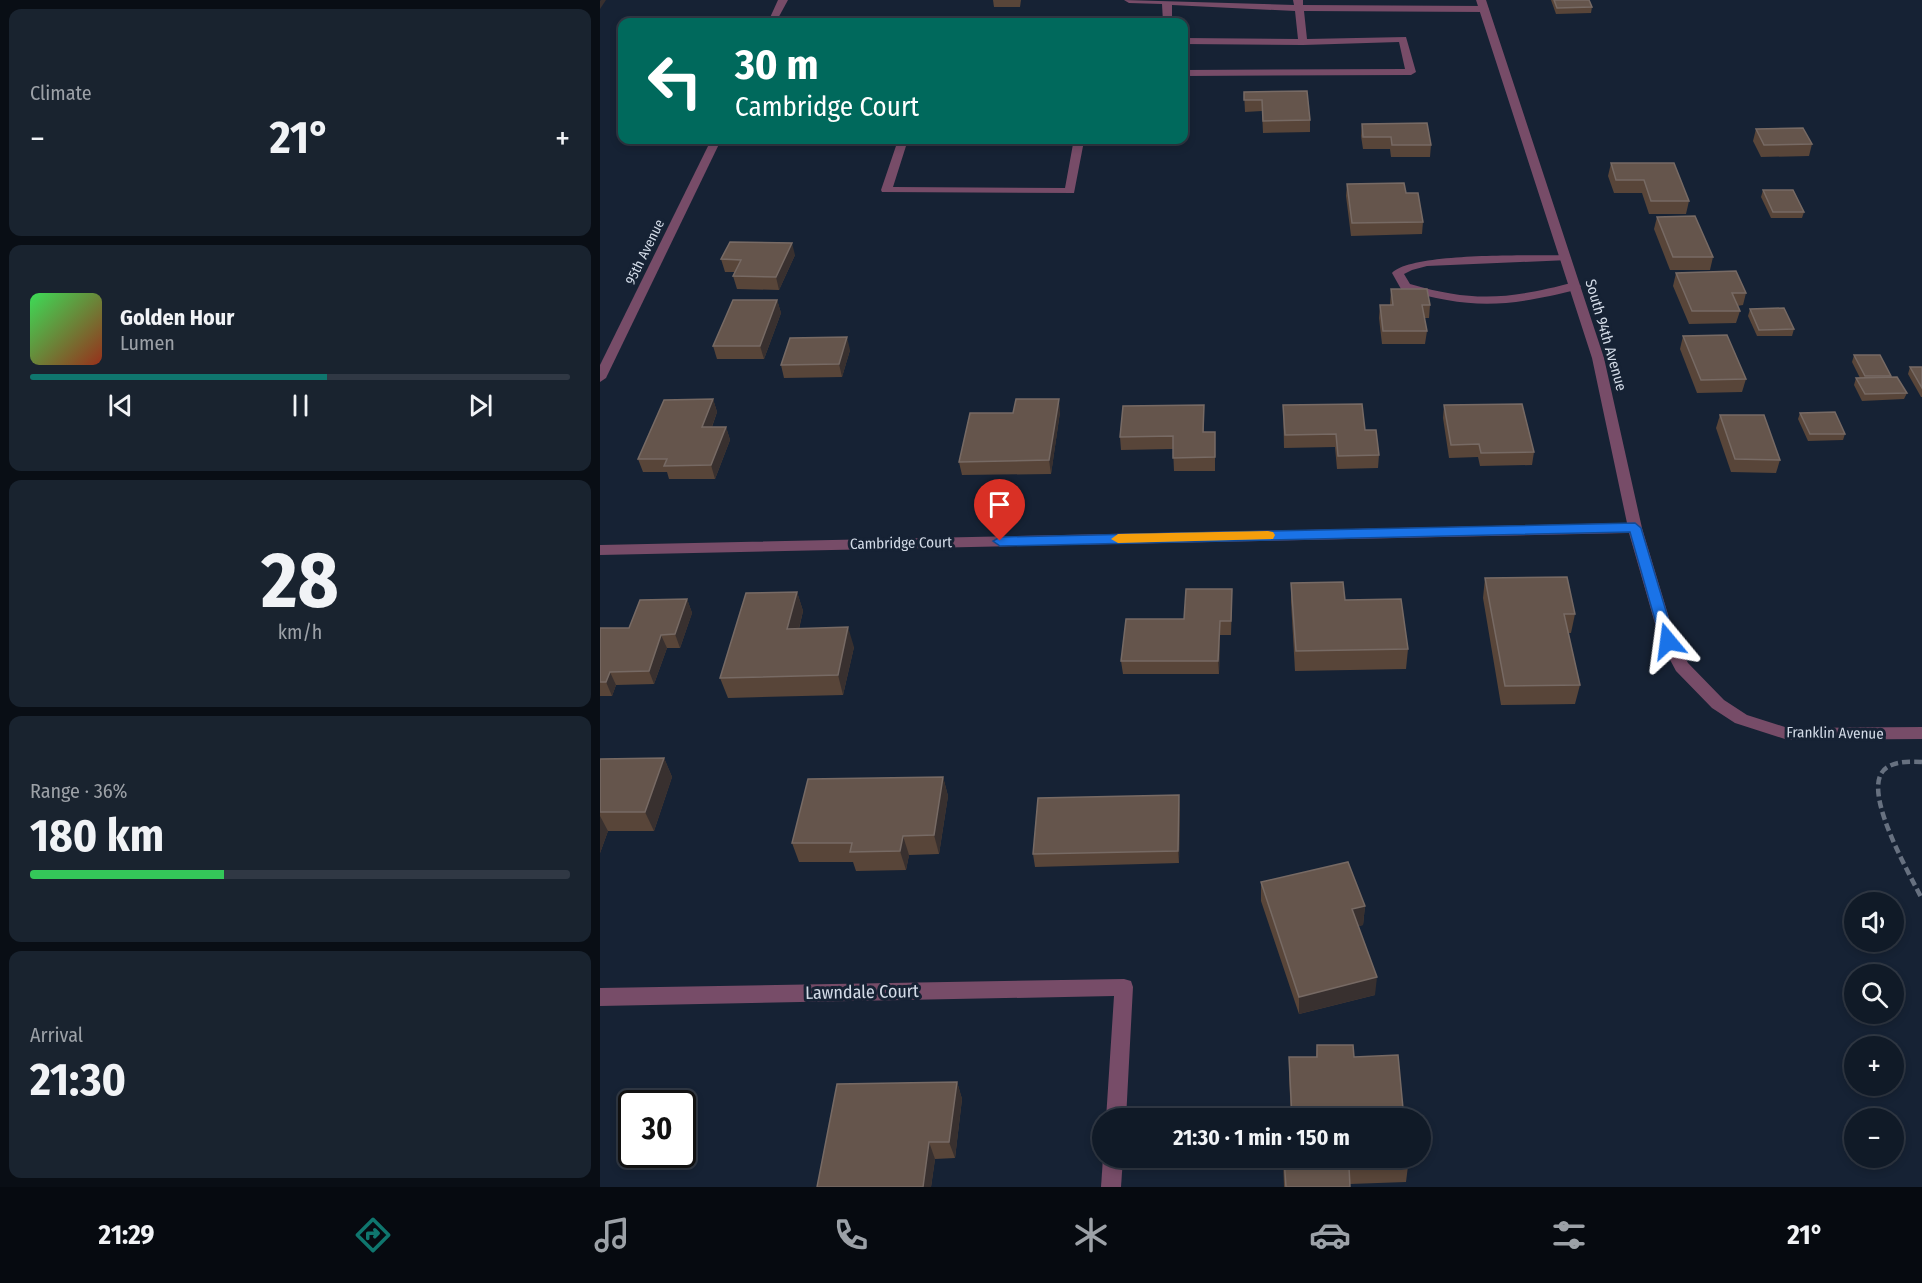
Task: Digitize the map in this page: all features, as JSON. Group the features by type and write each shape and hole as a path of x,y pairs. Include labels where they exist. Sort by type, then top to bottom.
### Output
{"street":[{"path":"774,18 783,0"},
{"path":"1129,0 1482,5"},
{"path":"1167,2 1167,18"},
{"path":"1299,4 1303,42"},
{"name":"South 94th Avenue","path":"1482,5 1598,358 1635,528 1668,641 1682,667 1718,704"},
{"path":"1188,41 1303,42 1403,39 1412,72 1188,73"},
{"name":"95th Avenue","path":"600,378 714,144"},
{"path":"902,144 886,190 1070,190 1078,144"},
{"path":"1565,258 1427,263 1408,267 1398,273 1406,285 1469,302 1507,302 1575,286"},
{"name":"Cambridge Court","path":"600,550 1635,528"},
{"name":"Franklin Avenue","path":"1718,704 1741,719 1764,729 1788,734 1922,733"},
{"name":"Lawndale Court","path":"600,997 1124,987 1117,1108"},
{"path":"1111,1187 1112,1168"}],"path":[{"path":"1922,762 1904,761 1890,766 1881,774 1877,786 1895,844 1922,899"}],"building":[{"path":"1554,0 1589,0 1592,7 1557,8"},
{"path":"1307,91 1310,120 1263,121 1262,100 1244,100 1244,92"},
{"path":"1427,123 1431,145 1392,145 1391,137 1363,137 1362,124"},
{"path":"1803,128 1812,144 1764,145 1756,129"},
{"path":"1611,163 1674,163 1689,201 1651,201 1644,180 1616,180"},
{"path":"1404,183 1406,193 1418,193 1423,222 1352,223 1347,184"},
{"path":"1763,190 1793,190 1804,212 1773,212"},
{"path":"1695,216 1713,257 1673,257 1657,217"},
{"path":"730,242 792,243 776,277 733,276 741,260 721,259"},
{"path":"1736,271 1746,293 1732,293 1740,311 1692,311 1676,273"},
{"path":"1391,289 1427,289 1430,305 1422,305 1427,331 1383,331 1380,305 1393,305"},
{"path":"733,300 777,300 760,346 713,346"},
{"path":"1784,308 1794,329 1759,330 1750,309"},
{"path":"1727,335 1746,379 1701,380 1683,336"},
{"path":"847,337 839,364 781,365 790,338"},
{"path":"1854,355 1880,355 1891,376 1865,376"},
{"path":"1910,367 1922,367 1922,388"},
{"path":"1897,377 1907,393 1865,394 1856,378"},
{"path":"713,399 702,427 726,427 711,465 664,466 667,459 638,459 664,400"},
{"path":"1016,399 1059,399 1049,460 959,462 970,413 1013,413"},
{"path":"1362,404 1365,430 1376,430 1379,455 1338,456 1336,434 1285,435 1283,405"},
{"path":"1522,404 1534,452 1481,453 1479,444 1451,445 1444,405"},
{"path":"1204,405 1203,432 1215,432 1215,457 1173,458 1173,436 1120,437 1123,406"},
{"path":"1835,412 1845,434 1810,434 1800,413"},
{"path":"1720,415 1764,415 1780,460 1735,459"},
{"path":"1567,577 1575,614 1564,614 1580,685 1505,686 1485,578"},
{"path":"1343,582 1345,600 1401,599 1408,649 1296,651 1291,583"},
{"path":"1186,589 1232,589 1231,621 1220,621 1218,661 1121,661 1126,619 1184,619"},
{"path":"797,592 787,629 848,627 838,675 720,678 746,593"},
{"path":"687,599 675,634 661,635 649,671 610,672 606,682 600,682 600,628 629,628 640,600"},
{"path":"664,758 645,812 600,812 600,759"},
{"path":"943,777 934,835 903,836 900,851 850,852 852,843 792,843 808,779"},
{"path":"1179,795 1178,851 1033,854 1038,798"},
{"path":"1348,862 1365,906 1352,909 1377,977 1299,997 1261,882"},
{"path":"1317,1045 1353,1045 1354,1057 1398,1055 1403,1108 1291,1108 1289,1057 1317,1057"},
{"path":"957,1082 949,1142 929,1142 923,1187 817,1187 837,1084"},
{"path":"1285,1168 1349,1168 1350,1187 1286,1187"}],"slow traffic":[{"path":"1118,539 1268,535"}],"route":[{"path":"1000,541 1635,528 1668,641"}]}
